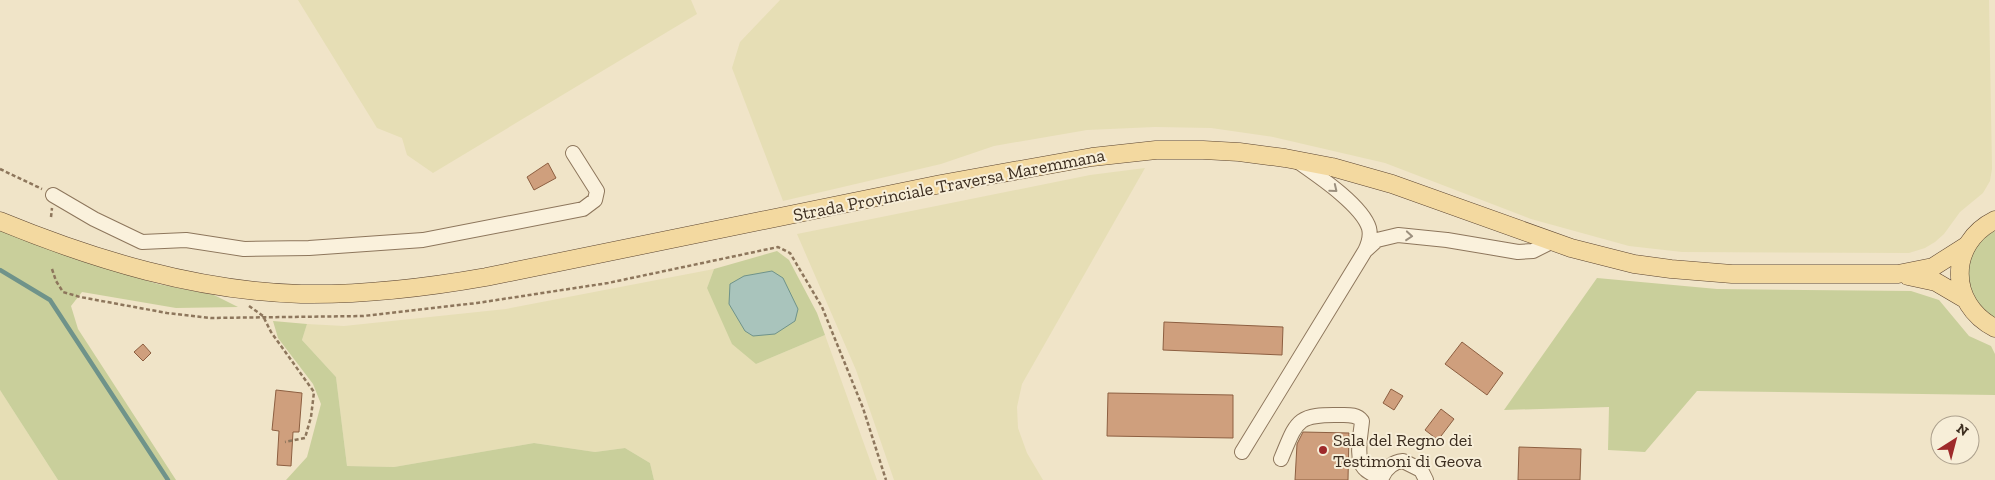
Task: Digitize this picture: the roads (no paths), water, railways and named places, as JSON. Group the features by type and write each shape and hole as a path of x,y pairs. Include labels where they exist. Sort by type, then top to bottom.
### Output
{"main road":[{"name":"Strada Provinciale Traversa Maremmana","path":"0,221 60,244 135,267 186,280 244,289 340,294 448,284 941,184 1116,153 1156,150 1203,150 1258,154 1340,168 1551,242 1612,259 1672,270 1732,274 1898,274 1933,267 1966,246"},
{"path":"1992,218 1966,246 1960,267 1961,288 1965,298 1978,317 1995,328"},
{"name":"Strada Provinciale Traversa Maremmana","path":"1898,274 1936,282 1965,298"}],"street":[{"path":"52,194 94,219 142,242 186,240 244,249 309,248 423,240 583,209 595,200 597,191 573,153"},
{"path":"1242,452 1365,251 1370,239 1369,229 1361,214 1350,202 1295,160"},
{"path":"1365,251 1376,240 1398,235 1448,240 1518,252 1534,251 1551,242"},
{"path":"1281,459 1292,432 1308,417 1318,415 1356,416 1362,421 1360,458 1362,465 1367,471 1381,479 1393,463 1404,461 1421,470 1426,480"}],"water":[{"path":"772,271 783,278 798,309 795,321 775,334 753,336 745,331 729,304 730,284 744,276"}],"waterway":[{"path":"0,270 50,300 168,480"}],"place":[{"name":"Sala del Regno dei Testimoni di Geova","path":"1323,450"}]}
